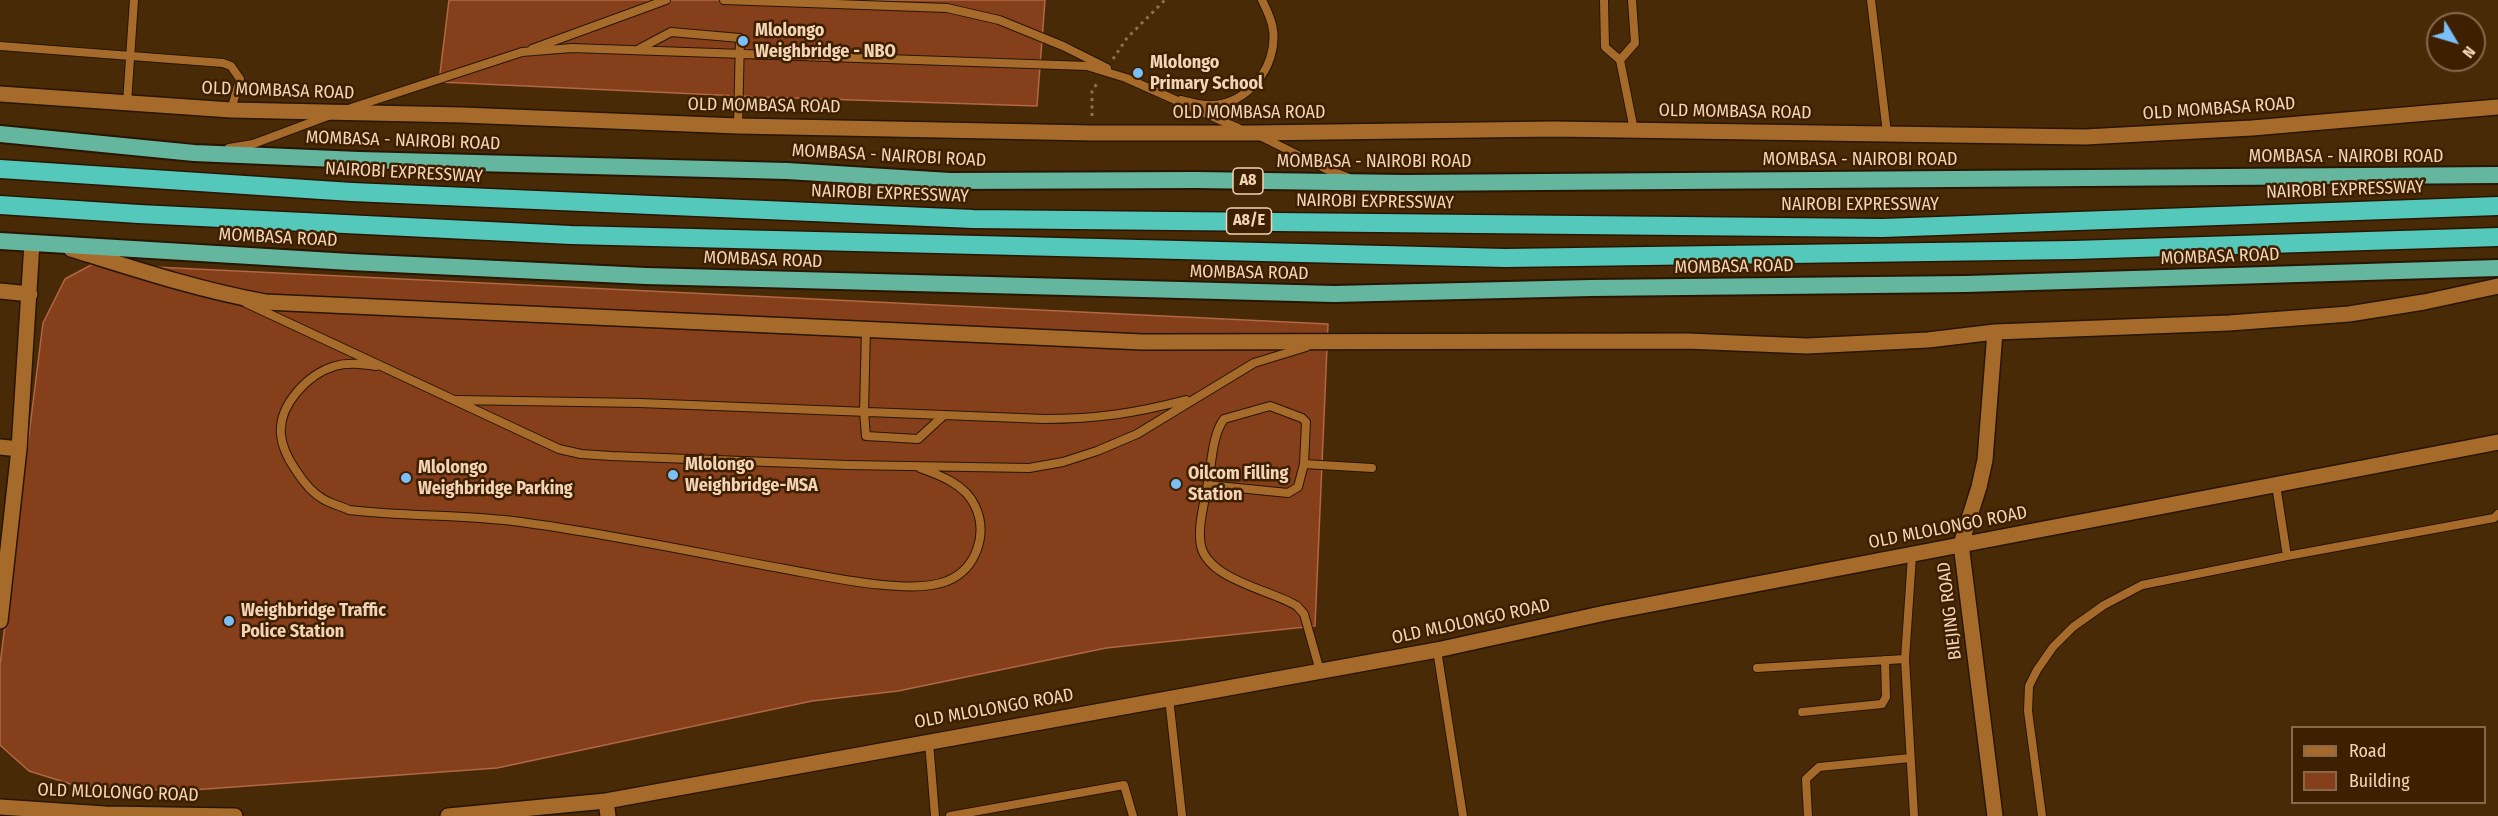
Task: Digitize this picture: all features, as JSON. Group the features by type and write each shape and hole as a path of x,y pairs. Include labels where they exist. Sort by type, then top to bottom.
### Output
{"highway":[{"name":"MOMBASA - NAIROBI ROAD","path":"0,134 194,153 359,160 787,171 950,181 1195,180 1406,183 2498,175"},
{"name":"NAIROBI EXPRESSWAY","path":"0,169 352,192 973,219 1882,228 2498,206"},
{"name":"A8/E","path":"0,205 571,235 1505,258 2073,250 2498,237"},
{"name":"MOMBASA ROAD","path":"0,241 646,276 1334,294 1580,288 1966,284 2498,268"}],"street":[{"name":"OLD MOMBASA ROAD","path":"0,94 231,110 738,126 1092,133 1554,129 2085,137 2252,128 2498,107"},
{"path":"0,621 2,576 19,449 32,243"},
{"path":"60,245 232,296 265,302 1143,342 1687,341 1807,346 1928,339 1995,332 2229,323 2349,314 2424,302 2498,286"},
{"path":"0,291 30,294"},
{"name":"BIEJING ROAD","path":"1995,332 1984,460 1979,487 1961,544 1995,816"},
{"name":"OLD MLOLONGO ROAD","path":"448,816 607,808 929,741 1437,650 1605,613 2498,442"},
{"path":"0,447 19,449"},
{"name":"OLD MLOLONGO ROAD","path":"3,810 105,815 235,816"}],"lane":[{"path":"127,104 134,0"},
{"path":"194,153 253,144 666,0"},
{"path":"724,0 946,8 999,20 1063,46 1126,78 1229,125 1254,133 1326,169 1361,182 1406,183"},
{"path":"1170,98 1209,105 1228,102 1243,95 1256,83 1267,67 1273,47 1272,24 1262,0"},
{"path":"1604,0 1605,47 1620,60 1634,130"},
{"path":"1620,60 1635,43 1632,0"},
{"path":"1871,0 1887,133"},
{"path":"637,50 671,32 740,38 738,126"},
{"path":"0,45 223,63 231,66 240,79 231,110"},
{"path":"522,52 572,48 1087,66 1126,78"},
{"path":"232,296 559,449 581,454 1029,468 1063,462 1097,452 1137,434 1254,363 1316,343"},
{"path":"866,328 864,412 866,436 918,439 944,415"},
{"path":"389,369 358,363 334,366 303,386 291,400 284,415 281,435 289,460 301,480 323,499 349,510 380,514 520,522 862,582 923,586 947,581 967,569 976,553 981,533 980,517 974,502 966,492 950,481 913,466"},
{"path":"454,400 640,403 1088,419 1120,416 1197,398"},
{"path":"1208,485 1288,493 1298,487 1304,464 1306,422 1302,418 1265,406 1224,419 1208,485 1200,536 1205,555 1220,571 1297,606 1305,614 1320,671"},
{"path":"1304,464 1372,468"},
{"path":"2276,485 2287,556"},
{"path":"2042,816 2028,711 2029,686 2053,647 2073,627 2104,604 2142,585 2494,518 2498,514"},
{"path":"1912,556 1905,659 1914,816"},
{"path":"1437,650 1461,816"},
{"path":"1757,668 1905,659"},
{"path":"1802,712 1882,704 1886,697 1885,660"},
{"path":"1168,697 1182,816"},
{"path":"929,741 935,816"},
{"path":"1808,816 1806,779 1820,767 1910,758"},
{"path":"950,816 1124,785 1133,816"}],"building":[{"name":"Mlolongo Weighbridge - NBO","path":"449,0 1045,0 1037,106 762,97 439,82"},
{"name":"Mlolongo Weighbridge-MSA","path":"93,264 1328,324 1315,626 1106,648 898,691 812,701 497,768 178,791 74,785 29,771 0,745 0,665 43,323 65,279"}],"place":[{"name":"Mlolongo Weighbridge - NBO","path":"743,41"},
{"name":"Mlolongo Primary School","path":"1138,73"},
{"name":"Mlolongo Weighbridge-MSA","path":"673,475"},
{"name":"Mlolongo Weighbridge Parking","path":"406,478"},
{"name":"Oilcom Filling Station","path":"1176,484"},
{"name":"Weighbridge Traffic Police Station","path":"229,621"}]}
